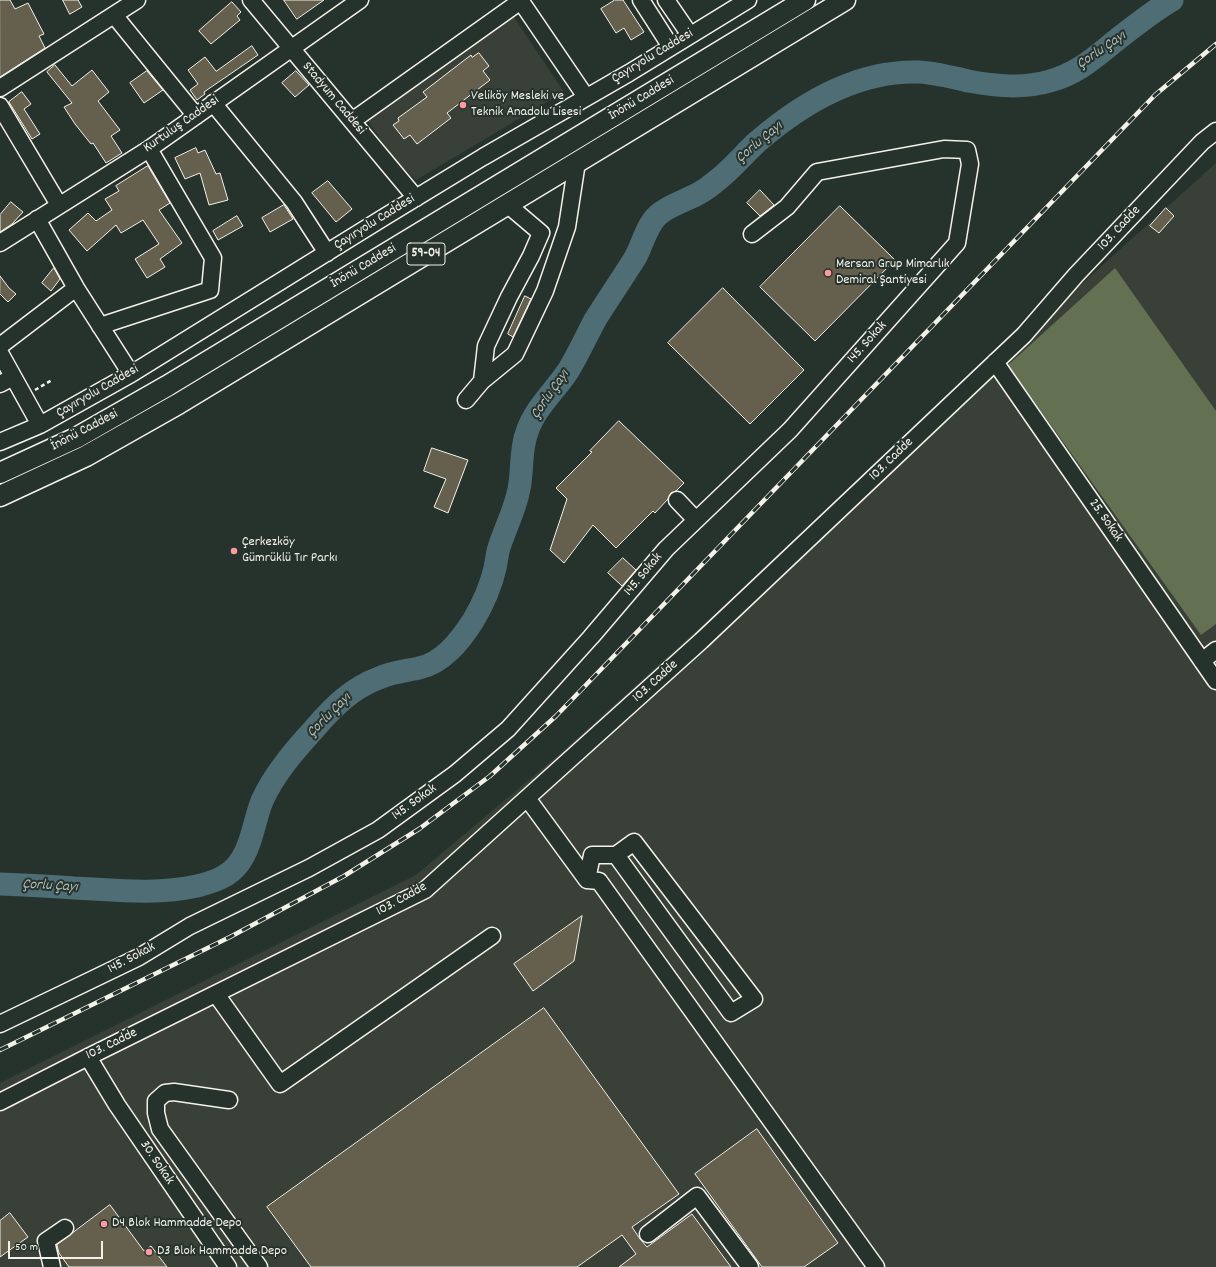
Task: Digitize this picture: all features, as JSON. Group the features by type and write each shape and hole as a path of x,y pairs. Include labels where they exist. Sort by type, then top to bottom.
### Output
{"main road":[{"name":"İnönü Caddesi","path":"0,473 76,438 168,386 805,0"},
{"name":"59-04","path":"0,496 86,456 171,408 845,0"}],"street":[{"path":"0,88 137,0"},
{"name":"Stadyum Caddesi","path":"251,0 416,198"},
{"name":"Kurtuluş Caddesi","path":"0,243 149,149 360,0"},
{"path":"352,121 520,0 586,97"},
{"path":"641,0 671,47"},
{"path":"666,0 690,35"},
{"name":"Çayıryolu Caddesi","path":"0,442 40,425 131,374 416,198 748,0"},
{"path":"114,15 196,116"},
{"path":"214,103 294,202 327,253"},
{"path":"0,106 59,205"},
{"name":"103. Cadde","path":"0,1102 425,890 707,635 1024,335 1076,275 1202,142 1216,131"},
{"path":"100,326 210,290 213,258 149,149"},
{"name":"145. Sokak","path":"0,1024 139,957 190,926 309,868 378,830 455,774 508,729 591,637 666,549 790,430 957,243 970,164 967,150 944,149 817,172 787,207 752,234"},
{"path":"466,400 482,382 515,354 545,290 567,227 577,162"},
{"path":"482,382 486,346 541,233 508,204"},
{"path":"37,219 76,288 131,374"},
{"path":"0,346 76,288"},
{"path":"0,353 7,380 24,396 40,425"},
{"name":"25. Sokak","path":"995,362 1216,681"},
{"path":"677,500 696,520"},
{"path":"1202,661 1216,650"},
{"path":"527,798 587,880 600,881 876,1267"},
{"path":"587,880 592,855 616,855 634,842 754,1000 731,1013 616,855"},
{"path":"216,994 280,1084 492,936"},
{"name":"30. Sokak","path":"88,1057 117,1105 228,1267"},
{"path":"229,1100 174,1092 164,1093 156,1101 156,1113 160,1129 259,1267"},
{"path":"648,1234 697,1196 750,1267"},
{"path":"52,1267 46,1241 66,1228"}],"path":[{"path":"24,396 52,380"}],"shaded area":[{"name":"Veliköy Mesleki ve Teknik Anadolu Lisesi","path":"510,11 564,92 416,180 394,159 366,118"},
{"path":"1216,163 1216,1267 0,1267 0,1083 416,875 563,751"}],"green space":[{"path":"1115,268 1216,411 1216,624 1201,635 1008,365"}],"building":[{"path":"0,0 10,0 15,9 28,3 44,34 39,36 45,48 0,77"},
{"path":"63,0 78,0 82,7 70,14"},
{"path":"284,0 324,0 297,19"},
{"path":"615,0 623,0 644,32 631,40 624,28 616,33 601,9"},
{"path":"232,2 241,12 237,16 240,20 211,44 199,31"},
{"path":"252,46 258,55 204,92 205,94 197,100 190,90 198,84 188,70 205,57 216,71"},
{"path":"479,53 489,66 483,71 490,80 447,113 451,118 417,144 410,135 404,139 393,125 399,121 398,118 427,97 423,92 471,55 472,57"},
{"path":"55,65 72,86 92,70 109,92 98,101 120,130 111,136 122,153 106,163 93,143 91,144 75,124 64,107 72,103 47,72"},
{"path":"147,71 163,90 144,103 130,83"},
{"path":"296,71 309,85 295,97 282,83"},
{"path":"22,92 31,104 24,109 40,134 32,139 9,102"},
{"path":"196,148 198,153 205,150 216,174 220,173 228,200 209,205 200,173 185,179 175,158"},
{"path":"148,166 170,203 159,210 182,243 160,259 165,267 147,278 135,259 159,244 143,220 121,233 116,225 87,251 69,230 88,213 96,221 112,210 105,199 119,191 116,186"},
{"path":"328,181 352,209 336,222 312,193"},
{"path":"760,190 774,205 760,216 747,203"},
{"path":"11,202 23,212 12,224 0,232 0,215"},
{"path":"284,205 293,219 270,232 262,218"},
{"name":"Mersan Grup Mimarlık Demiral Şantiyesi","path":"840,206 895,260 815,341 760,287"},
{"path":"1166,208 1174,216 1159,233 1150,226"},
{"path":"237,216 243,226 218,240 213,231"},
{"path":"54,268 60,279 51,291 42,283"},
{"path":"0,276 9,288 16,294 8,302 0,294"},
{"path":"723,288 804,370 750,424 668,343"},
{"path":"525,296 531,299 513,337 508,334"},
{"path":"619,421 684,483 676,491 671,493 668,499 655,513 653,511 616,548 593,525 564,563 550,550 567,499 556,488 592,452 590,451"},
{"path":"432,448 468,460 448,513 434,507 446,479 424,471"},
{"path":"623,558 636,570 622,586 608,573"},
{"path":"582,916 574,961 533,991 514,964"},
{"path":"544,1008 679,1194 632,1227 640,1239 647,1247 692,1214 731,1267 619,1267 636,1254 622,1235 577,1267 311,1267 267,1207"},
{"path":"757,1129 838,1243 804,1267 762,1267 695,1174"},
{"name":"D4 Blok Hammadde Depo","path":"110,1205 144,1251 151,1246 167,1267 69,1267 59,1253 57,1245"},
{"path":"10,1213 28,1237 0,1257 0,1221"}],"waterway":[{"name":"Çorlu Çayı","path":"0,884 121,891 151,891 182,889 197,886 209,883 226,875 235,868 247,849 262,801 273,781 307,736 329,713 344,699 369,682 389,674 428,665 443,656 457,643 473,621 489,588 498,551 517,497 520,482 523,446 530,423 568,371 595,320 638,253 650,224 661,212 709,187 726,173 757,142 793,114 812,102 853,83 896,73 919,72 944,75 978,83 1009,86 1040,84 1070,74 1086,64 1145,18 1172,0"}],"railway":[{"path":"0,1050 230,937 344,876 419,829 490,776 556,716 1155,95 1216,44"}],"place":[{"name":"Veliköy Mesleki ve Teknik Anadolu Lisesi","path":"463,105"},
{"name":"Mersan Grup Mimarlık Demiral Şantiyesi","path":"828,273"},
{"name":"Çerkezköy Gümrüklü Tır Parkı","path":"234,551"},
{"name":"D4 Blok Hammadde Depo","path":"104,1224"},
{"name":"D3 Blok Hammadde Depo","path":"149,1252"}]}
